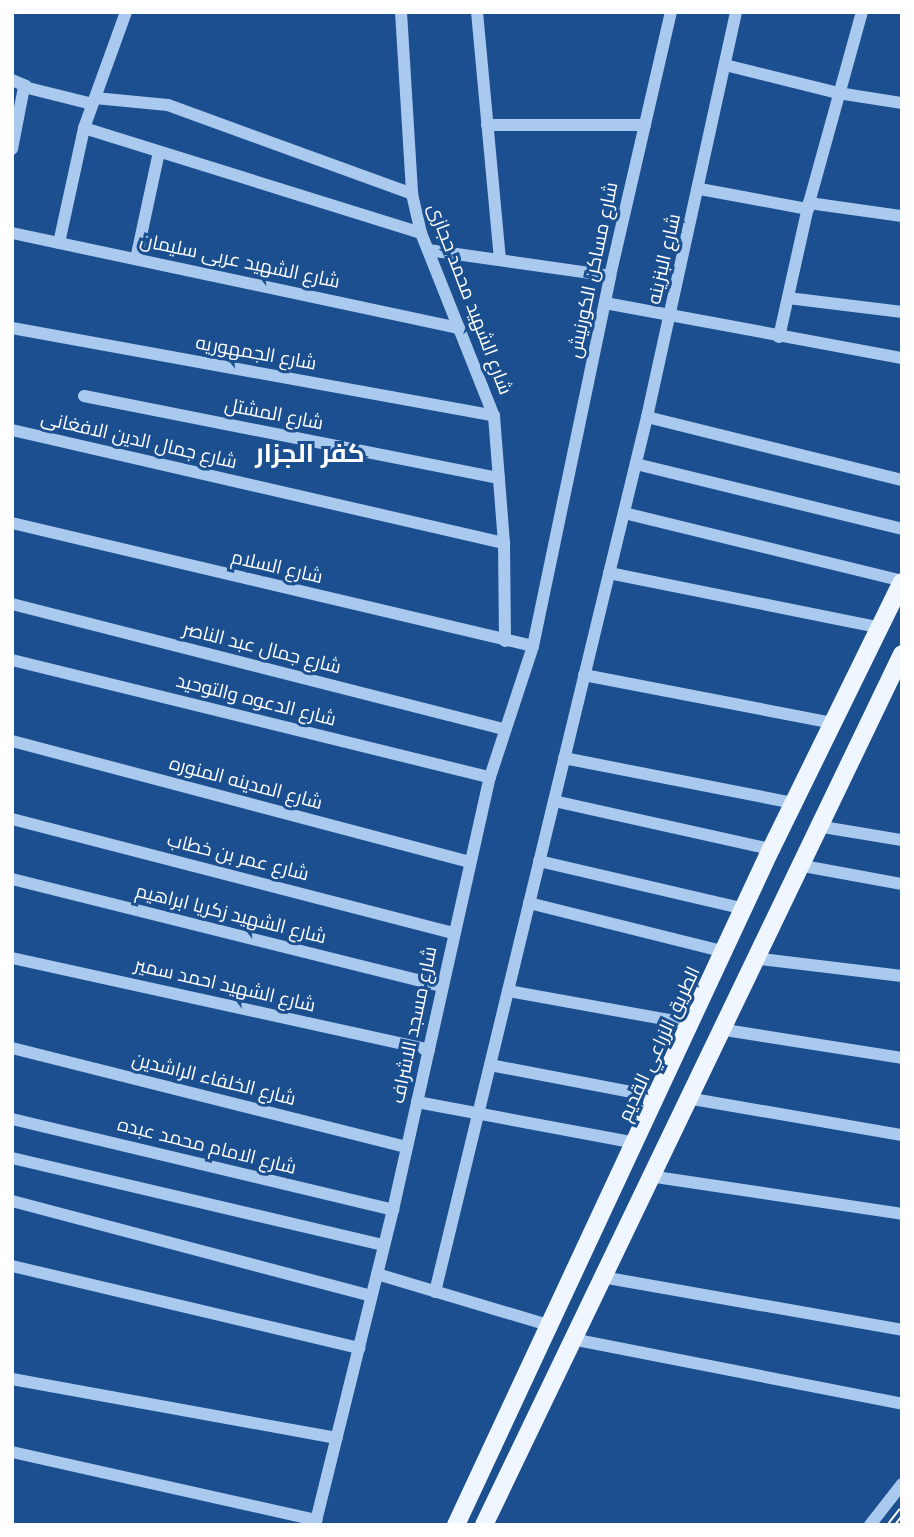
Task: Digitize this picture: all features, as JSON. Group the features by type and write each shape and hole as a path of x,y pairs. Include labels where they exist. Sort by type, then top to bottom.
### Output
{"main road":[{"name":"الطريق الزراعي القديم","path":"456,1525 771,849 902,581"},
{"path":"484,1525 753,958 902,654"}],"street":[{"path":"58,243 84,128 126,12"},
{"name":"شارع الشهيد محمد حجازى","path":"401,12 412,194 421,233 494,416 504,543 505,641"},
{"path":"477,12 500,261"},
{"name":"شارع مساكن الكورنيش","path":"558,536 610,276 671,12"},
{"name":"شارع البنزينه","path":"624,513 700,189 736,12"},
{"path":"779,337 809,206 862,12"},
{"path":"724,65 838,93 902,103"},
{"path":"12,80 26,86 93,101 168,105 412,194"},
{"path":"12,149 21,92 26,86"},
{"path":"487,125 645,125"},
{"path":"84,128 421,233"},
{"path":"135,259 159,152"},
{"path":"700,189 809,206 902,216"},
{"name":"شارع الشهيد عربى سليمان","path":"12,233 459,328"},
{"path":"428,250 610,276"},
{"path":"788,298 902,312"},
{"path":"605,303 902,358"},
{"name":"شارع الجمهوريه","path":"12,328 494,416"},
{"name":"شارع المشتل","path":"83,396 499,478"},
{"path":"647,417 902,480"},
{"name":"شارع جمال الدين الافغانى","path":"12,430 504,543"},
{"path":"636,464 902,529"},
{"path":"435,1292 624,513 902,581"},
{"name":"شارع السلام","path":"12,523 533,646"},
{"name":"شارع مسجد الاشراف","path":"316,1522 393,1210 469,862 503,729 533,646 558,536"},
{"path":"609,573 878,627"},
{"name":"شارع جمال عبد الناصر","path":"12,604 503,729"},
{"name":"شارع الدعوه والتوحيد","path":"12,660 490,777"},
{"path":"584,675 833,723"},
{"name":"شارع المدينه المنوره","path":"12,741 469,862"},
{"path":"564,758 793,803"},
{"path":"554,801 771,849"},
{"name":"شارع عمر بن خطاب","path":"12,819 454,933"},
{"path":"817,826 902,840"},
{"path":"539,861 745,909"},
{"path":"798,865 902,884"},
{"name":"شارع الشهيد زكريا ابراهيم","path":"12,879 441,986"},
{"path":"529,903 725,952"},
{"name":"شارع الشهيد احمد سمير","path":"12,958 429,1050"},
{"path":"753,958 902,976"},
{"path":"508,991 691,1024"},
{"path":"719,1029 902,1058"},
{"name":"شارع الخلفاء الراشدين","path":"12,1048 407,1147"},
{"path":"490,1065 657,1097"},
{"path":"687,1098 902,1135"},
{"path":"416,1102 636,1143"},
{"name":"شارع الامام محمد عبده","path":"12,1119 393,1210"},
{"path":"12,1158 384,1245"},
{"path":"649,1176 902,1214"},
{"path":"12,1201 371,1296"},
{"path":"12,1266 359,1348"},
{"path":"377,1274 551,1326"},
{"path":"602,1277 902,1330"},
{"path":"572,1339 902,1404"},
{"path":"12,1379 337,1438"},
{"path":"12,1452 316,1522"},
{"path":"870,1525 902,1485"}],"railway":[{"path":"891,1525 902,1511"}],"district":[{"name":"كفر الجزار","path":"310,453"}]}
